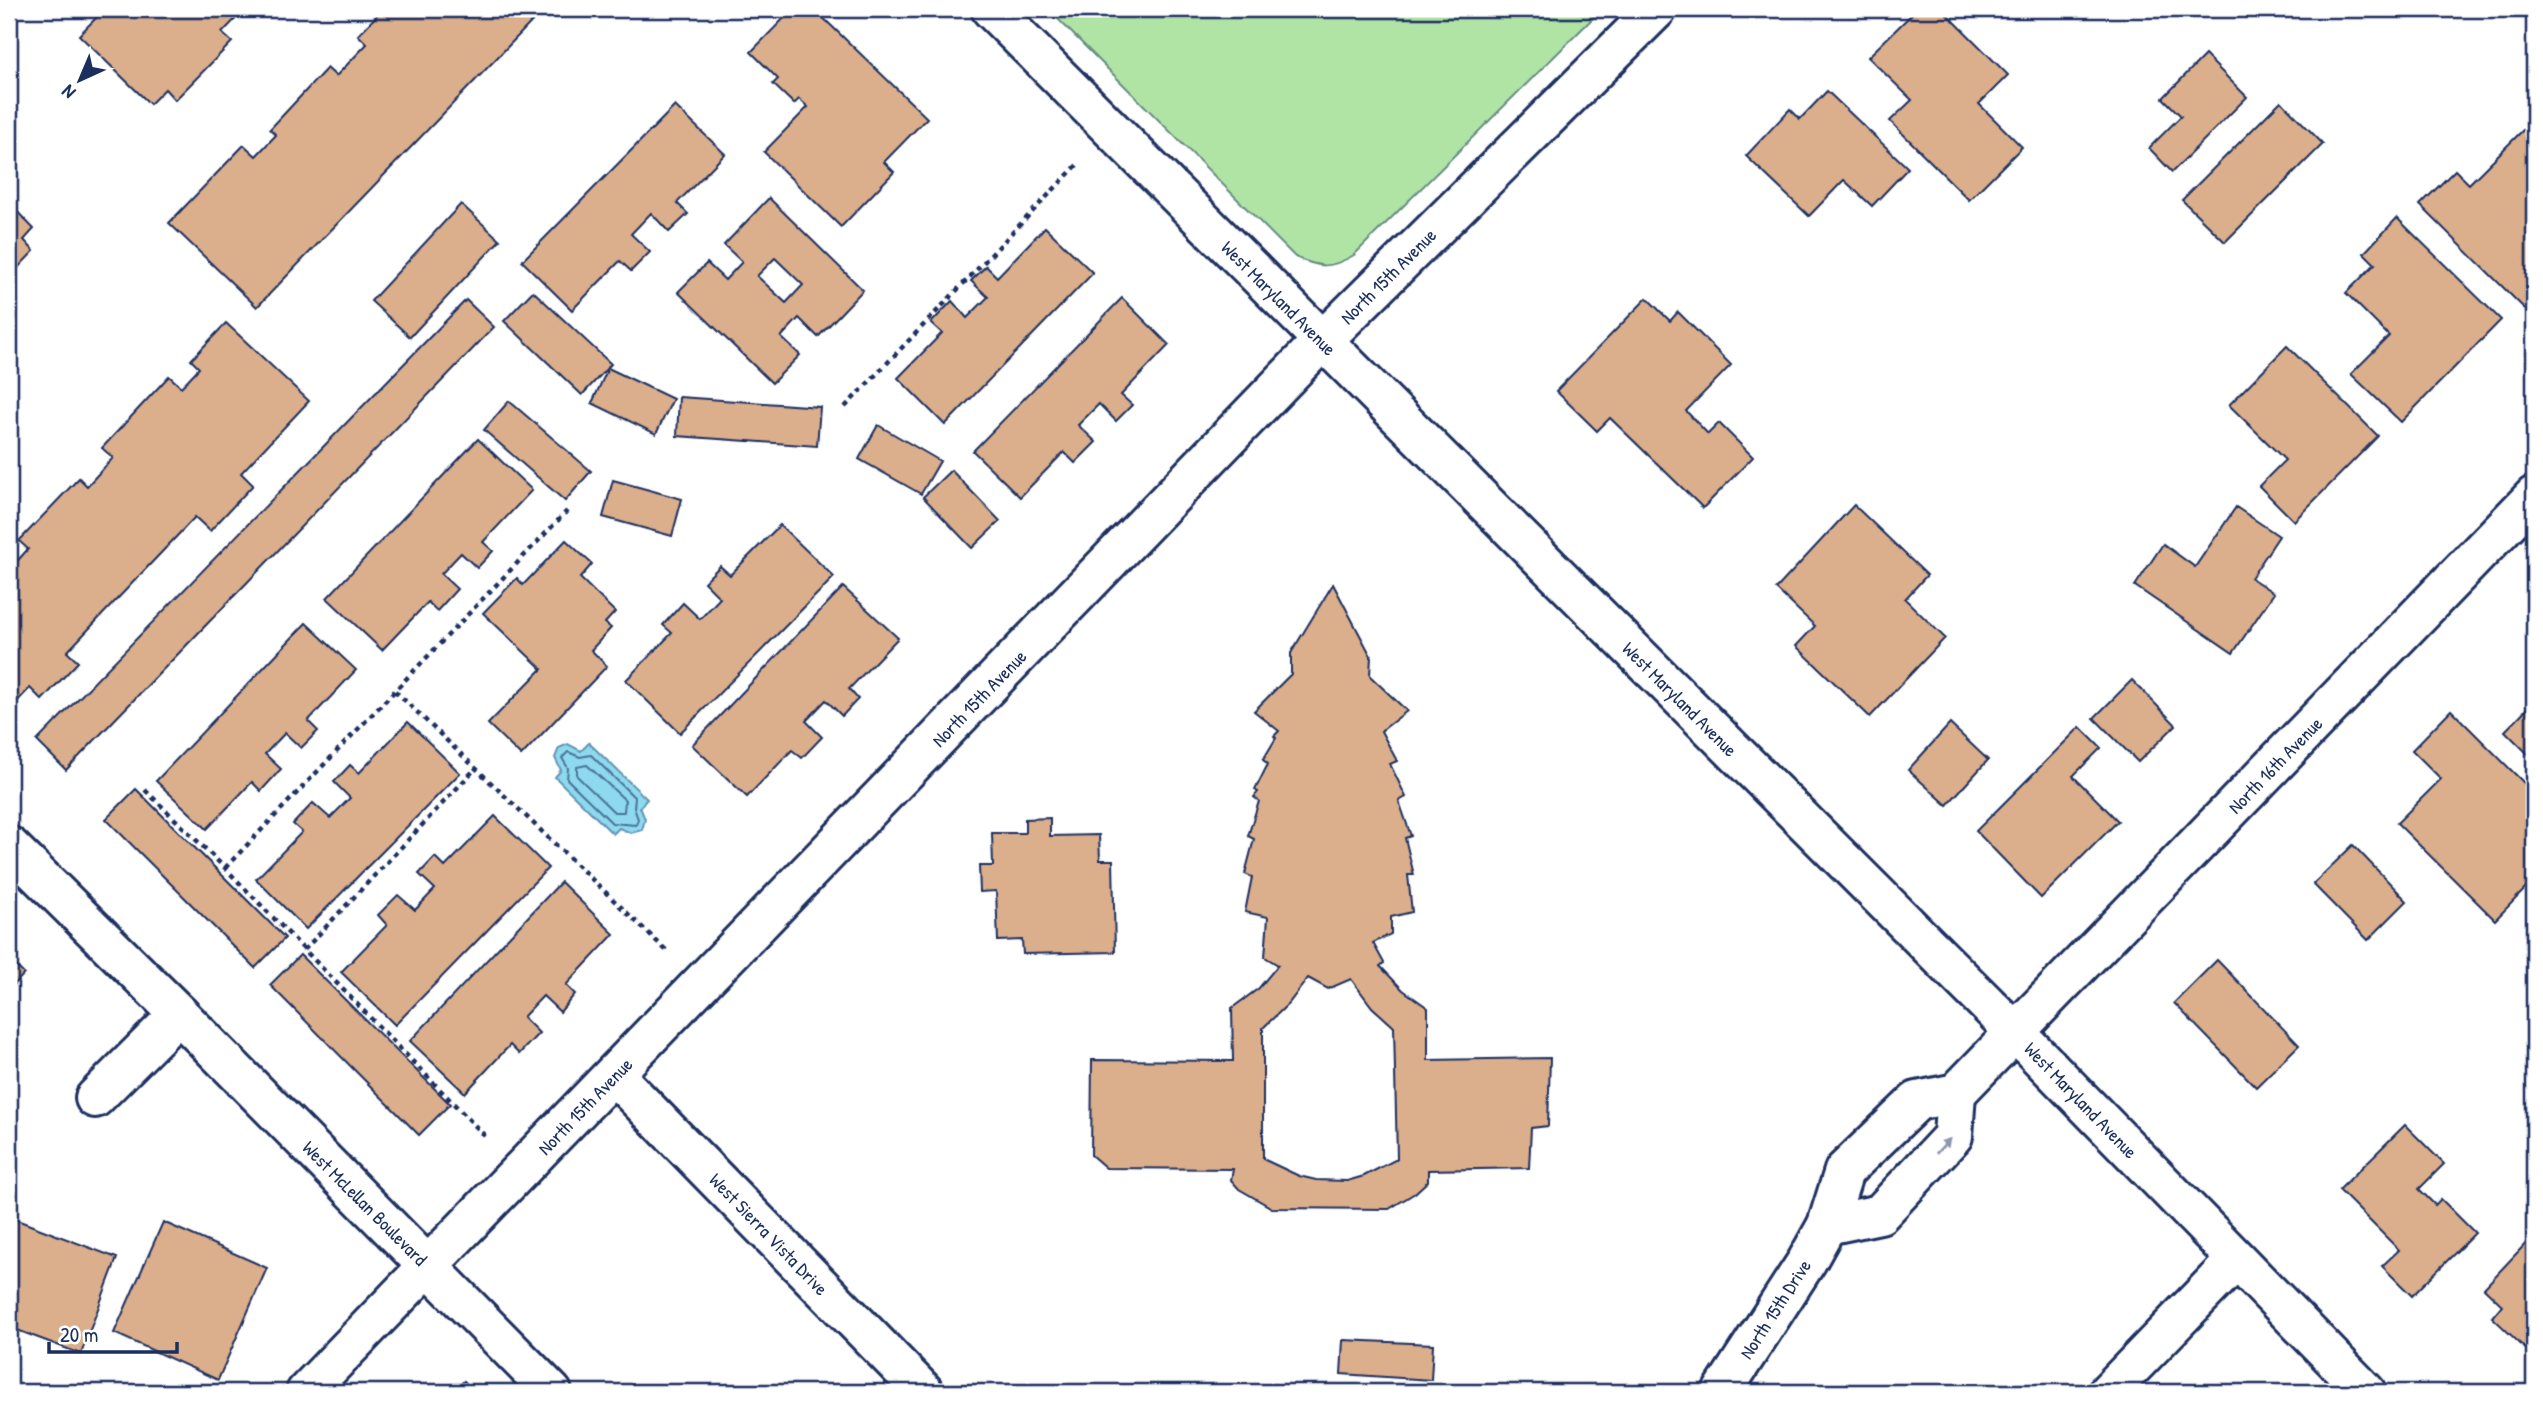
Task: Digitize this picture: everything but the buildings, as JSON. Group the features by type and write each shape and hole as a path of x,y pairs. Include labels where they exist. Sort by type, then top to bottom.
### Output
{"street":[{"name":"West Maryland Avenue","path":"991,9 2016,1033 2366,1392"},
{"name":"North 15th Avenue","path":"306,1392 615,1076 1322,341 1657,9"},
{"name":"North 16th Avenue","path":"2016,1033 2534,496"},
{"name":"West McLellan Boulevard","path":"9,846 552,1392"},
{"path":"95,1098 179,1014"},
{"path":"1827,1225 1880,1214 1953,1136 1956,1093 2016,1033"},
{"name":"West Sierra Vista Drive","path":"615,1076 924,1392"},
{"name":"North 15th Drive","path":"1721,1392 1807,1261 1827,1225 1844,1171 1917,1101 1956,1093"},
{"path":"1875,1141 1913,1178"},
{"path":"2108,1392 2236,1260"}],"path":[{"path":"845,407 1080,162"},
{"path":"225,868 567,511"},
{"path":"395,691 668,952"},
{"path":"304,950 476,768"},
{"path":"145,790 225,868 487,1138"}],"green space":[{"path":"1048,9 1602,9 1354,255 1338,263 1325,265 1295,257"}],"water":[{"path":"589,743 647,799 640,807 645,819 642,830 631,833 619,828 613,834 555,777 561,770 555,758 559,748 568,744 581,751"}]}
